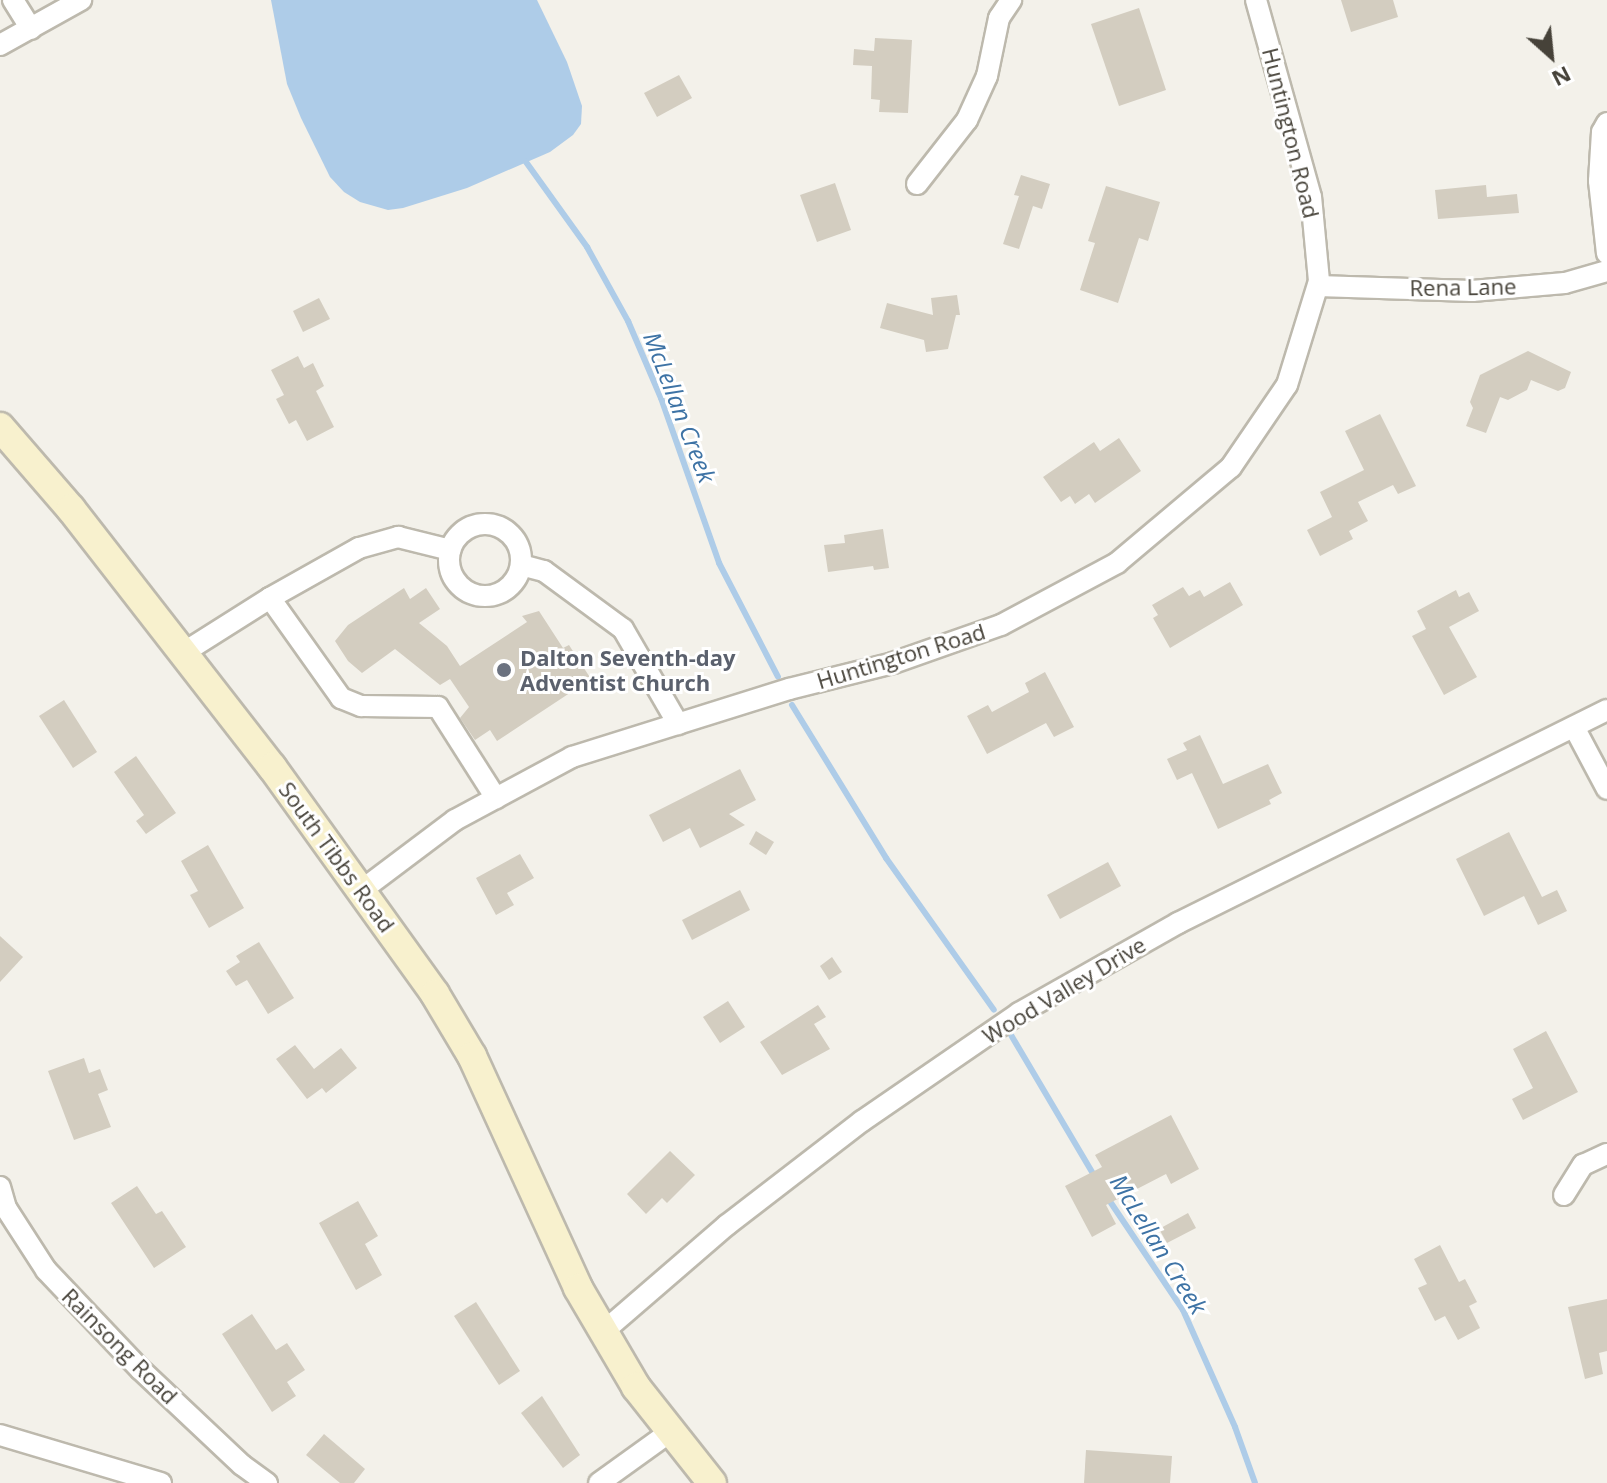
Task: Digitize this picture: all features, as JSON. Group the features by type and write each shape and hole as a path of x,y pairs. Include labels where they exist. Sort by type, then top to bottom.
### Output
{"street":[{"path":"13,0 31,29"},
{"path":"0,45 81,0"},
{"path":"917,184 967,120 987,76 999,18 1011,0"},
{"name":"Huntington Road","path":"362,890 455,820 572,757 789,689 893,663 1001,625 1117,563 1231,467 1287,385 1318,286 1311,197 1256,0"},
{"path":"1607,123 1602,132 1599,181 1607,254"},
{"name":"Rena Lane","path":"1318,286 1472,291 1565,283 1607,271"},
{"name":"South Tibbs Road","path":"0,427 71,509 183,653 362,890 435,994 472,1056 537,1203 603,1332 636,1387 712,1483"},
{"path":"475,525 498,526 516,541 521,565 517,576 501,593 477,596 457,583 448,561 450,550 464,530 475,525"},
{"path":"183,653 270,598 359,548 398,537 450,550"},
{"path":"521,565 544,571 623,629 678,724"},
{"path":"270,598 341,698 361,706 438,707 496,798"},
{"name":"Wood Valley Drive","path":"603,1332 727,1225 838,1140 1019,1013 1178,923 1607,710"},
{"path":"1574,727 1607,789"},
{"path":"1564,1195 1583,1165 1607,1154"},
{"name":"Rainsong Road","path":"0,1187 6,1208 46,1270 140,1369 242,1465 267,1483"},
{"path":"599,1483 670,1432"},
{"path":"0,1435 161,1483"}],"water":[{"path":"271,0 537,0 567,62 582,106 581,124 573,135 550,152 467,188 388,210 360,202 344,192 330,177 301,118 287,84"}],"building":[{"path":"1341,0 1393,0 1398,17 1351,32"},
{"path":"1139,8 1166,90 1119,106 1091,24"},
{"path":"875,38 912,40 908,113 879,112 880,100 871,99 872,66 853,65 854,49 874,51"},
{"path":"679,75 692,98 657,117 644,93"},
{"path":"1021,175 1050,184 1042,209 1033,206 1019,249 1003,244 1019,196 1014,195"},
{"path":"835,183 851,230 817,242 800,195"},
{"path":"1486,185 1487,197 1517,194 1519,213 1438,219 1435,190"},
{"path":"1106,186 1160,202 1148,241 1139,238 1118,303 1080,290 1095,243 1088,241"},
{"path":"957,295 960,315 956,315 948,349 926,352 924,340 880,328 887,303 933,315 931,298"},
{"path":"319,298 330,319 303,332 293,311"},
{"path":"1528,351 1571,372 1565,388 1558,391 1531,380 1527,390 1508,400 1500,397 1486,433 1466,426 1473,408 1470,402 1480,375"},
{"path":"298,356 304,368 313,363 324,386 316,391 334,427 307,441 296,420 289,424 276,399 284,395 271,370"},
{"path":"1380,414 1416,486 1398,494 1393,485 1358,502 1368,521 1349,531 1353,539 1320,556 1307,530 1332,517 1320,492 1364,470 1345,431"},
{"path":"1119,438 1141,471 1095,503 1089,494 1075,504 1070,496 1061,502 1043,477 1094,442 1100,451"},
{"path":"883,529 889,568 874,570 873,566 828,572 824,545 845,543 844,535"},
{"path":"1230,582 1243,605 1170,648 1153,618 1158,615 1152,605 1183,587 1189,596 1200,590 1204,597"},
{"name":"Dalton Seventh-day Adventist Church","path":"404,588 410,599 426,588 440,609 419,623 447,646 460,666 527,622 522,616 539,611 563,648 569,645 591,679 497,741 490,730 475,740 460,718 469,707 450,679 440,685 395,649 362,673 348,661 335,641 348,625"},
{"path":"1456,590 1459,597 1469,592 1479,611 1449,627 1477,677 1444,695 1412,636 1426,629 1417,611"},
{"path":"1045,672 1074,727 1054,737 1046,723 987,754 967,716 988,705 992,712 1029,692 1025,683"},
{"path":"64,700 97,752 73,768 39,716"},
{"path":"1200,735 1223,784 1268,764 1282,793 1269,800 1271,804 1218,829 1192,773 1177,780 1167,759 1187,750 1183,743"},
{"path":"136,756 176,813 146,834 136,821 144,815 114,772"},
{"path":"740,769 756,800 729,814 745,825 700,848 690,828 663,842 649,815"},
{"path":"756,831 774,842 766,855 749,844"},
{"path":"1509,832 1542,897 1557,890 1567,911 1538,925 1524,896 1484,916 1456,859"},
{"path":"208,845 244,908 209,928 190,895 198,891 181,861"},
{"path":"520,854 534,878 507,893 514,905 496,915 476,878"},
{"path":"1108,862 1121,886 1060,919 1047,895"},
{"path":"740,890 750,910 692,940 682,920"},
{"path":"0,936 23,957 0,982"},
{"path":"259,942 294,998 268,1014 247,980 236,986 226,971 240,962 236,956"},
{"path":"832,957 842,972 829,980 820,966"},
{"path":"728,1001 745,1027 720,1043 703,1017"},
{"path":"818,1005 826,1017 814,1024 830,1049 782,1075 760,1042"},
{"path":"1546,1031 1578,1092 1523,1120 1512,1099 1533,1088 1513,1049"},
{"path":"295,1045 314,1069 341,1048 357,1068 326,1093 322,1088 307,1099 276,1059"},
{"path":"84,1058 89,1073 100,1069 108,1090 98,1094 111,1127 74,1140 48,1071"},
{"path":"1171,1115 1199,1169 1171,1184 1166,1174 1106,1205 1116,1224 1092,1237 1065,1186 1102,1167 1095,1155"},
{"path":"670,1151 695,1175 667,1203 662,1198 646,1214 627,1194"},
{"path":"137,1186 156,1214 162,1211 186,1247 154,1268 111,1203"},
{"path":"358,1201 378,1236 365,1244 382,1275 356,1290 319,1223"},
{"path":"1188,1213 1196,1228 1167,1243 1159,1229"},
{"path":"1440,1245 1459,1282 1465,1279 1477,1302 1469,1306 1480,1328 1458,1340 1445,1316 1435,1321 1418,1288 1427,1284 1414,1259"},
{"path":"1607,1299 1607,1351 1599,1353 1603,1374 1585,1379 1568,1307"},
{"path":"476,1302 520,1371 499,1385 454,1316"},
{"path":"252,1314 276,1350 287,1343 305,1370 287,1382 296,1396 272,1412 222,1334"},
{"path":"542,1396 580,1455 563,1468 521,1413"},
{"path":"324,1434 365,1469 354,1483 340,1483 306,1455"},
{"path":"1086,1450 1172,1456 1170,1483 1084,1483"}],"waterway":[{"name":"McLellan Creek","path":"526,162 587,247 628,321 661,398 719,563 778,677"},
{"name":"McLellan Creek","path":"792,705 886,858 994,1010"},
{"name":"McLellan Creek","path":"1011,1035 1095,1177"},
{"name":"McLellan Creek","path":"1107,1197 1183,1310 1235,1427 1255,1483"}],"place":[{"name":"Dalton Seventh-day Adventist Church","path":"504,670"}]}
